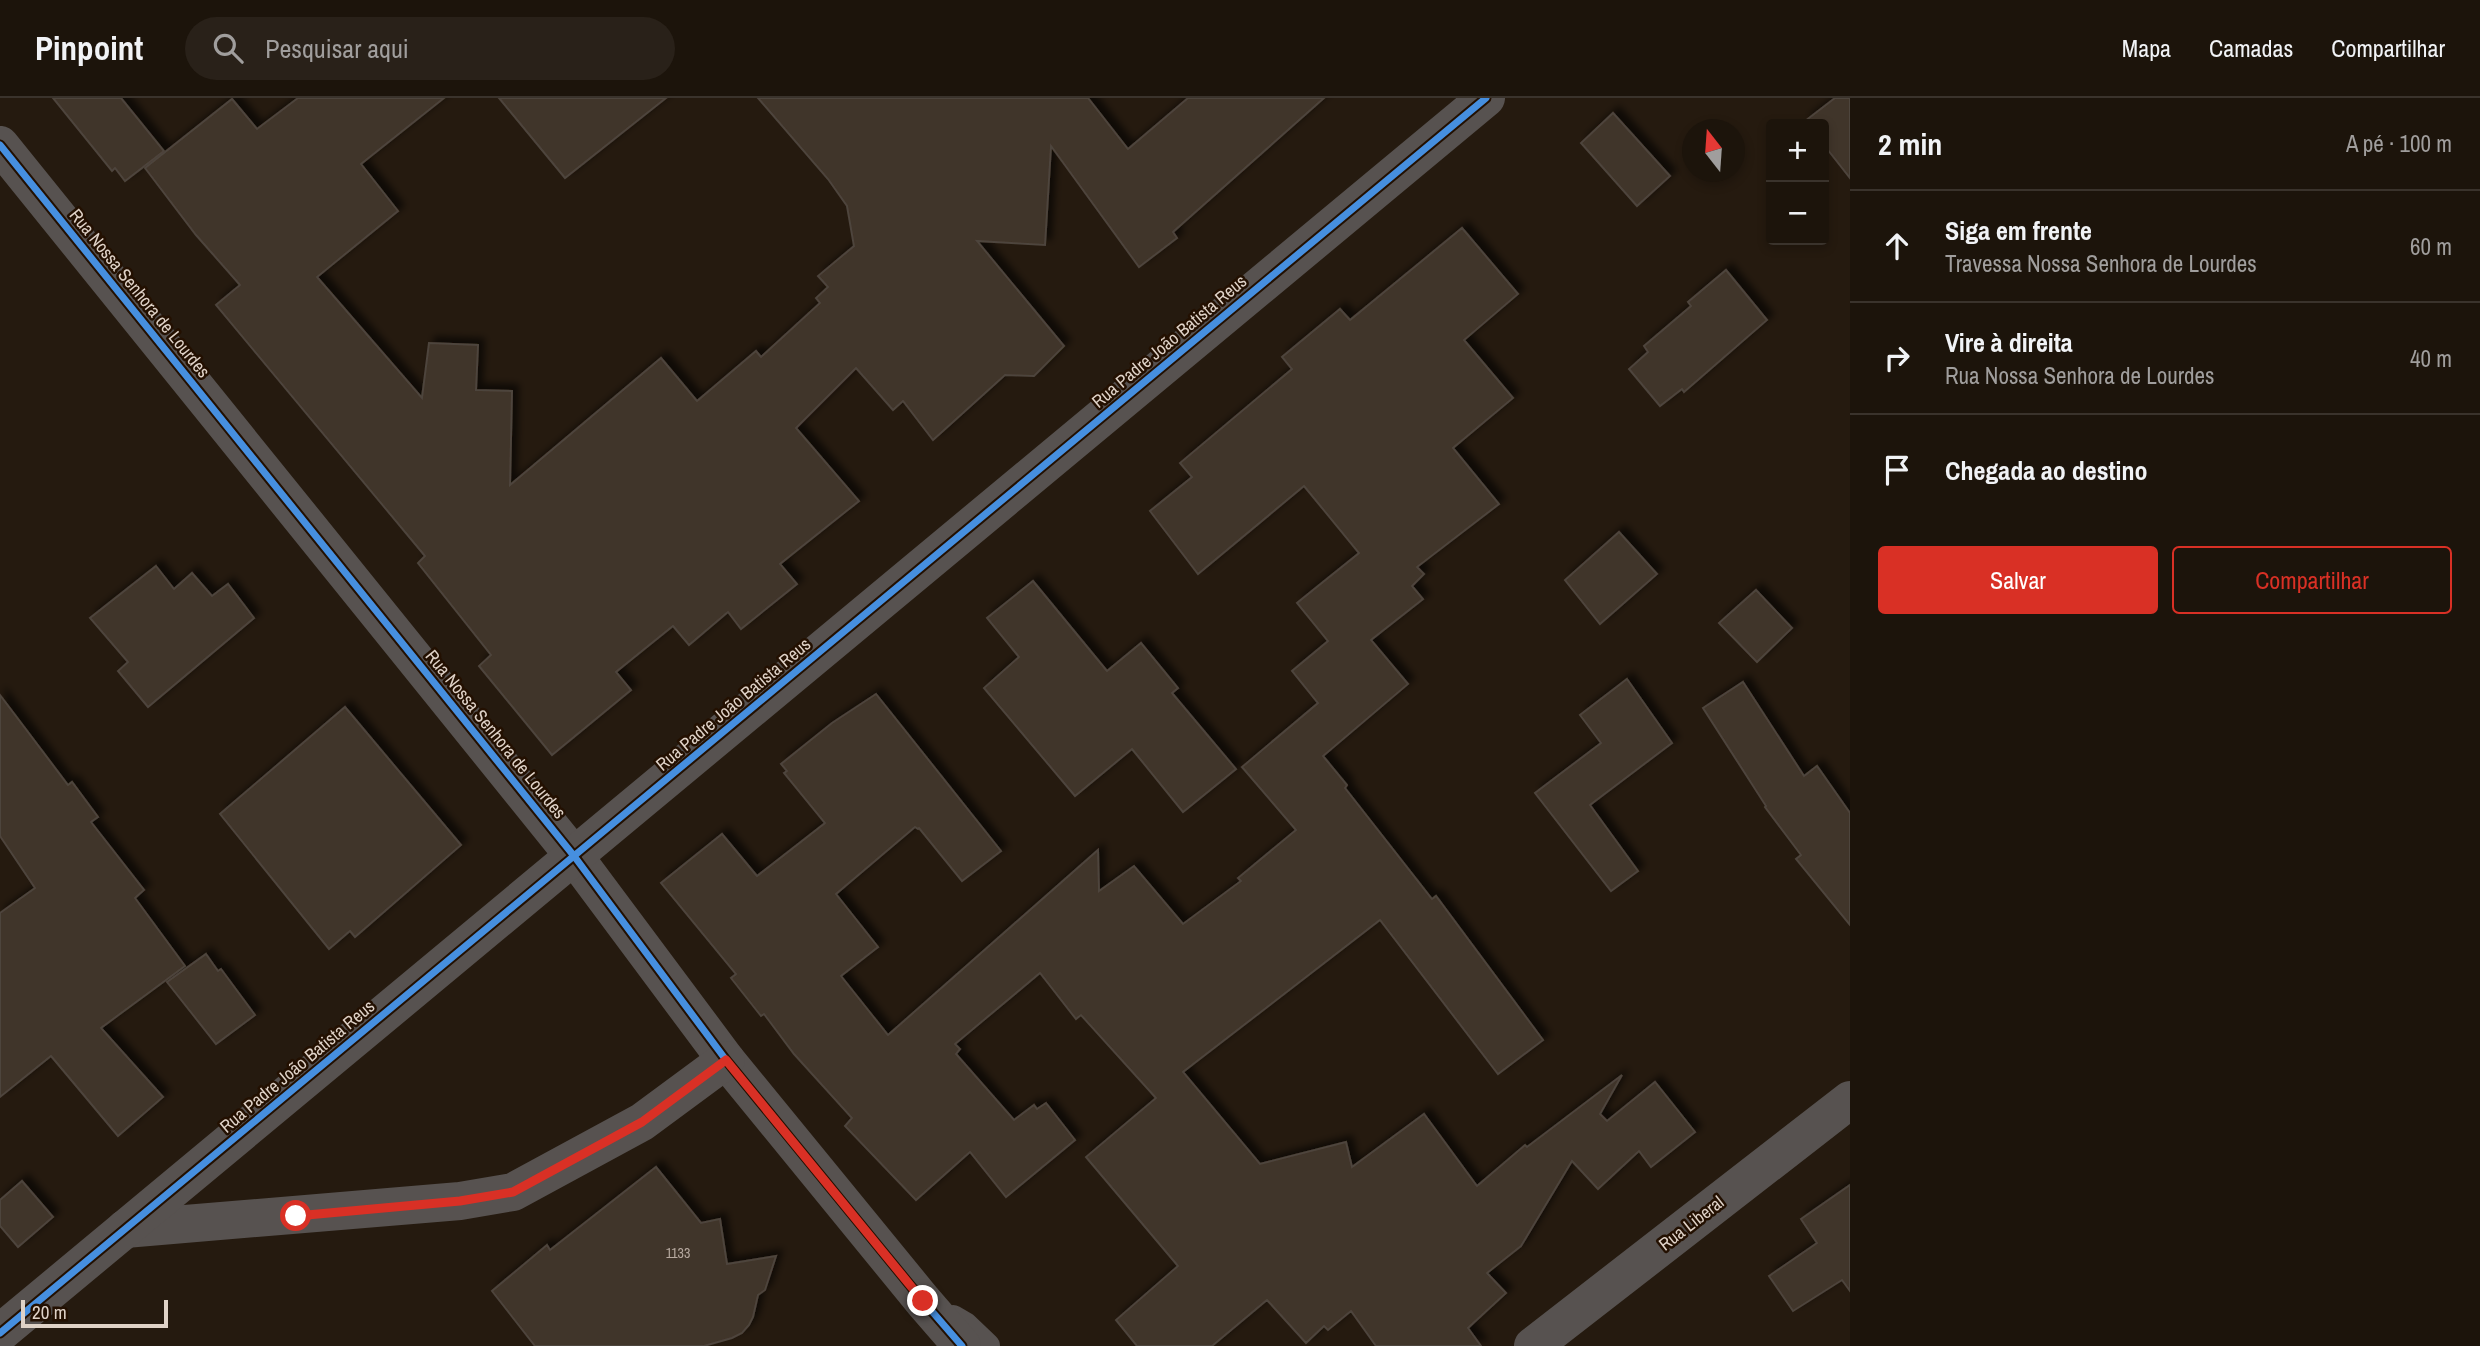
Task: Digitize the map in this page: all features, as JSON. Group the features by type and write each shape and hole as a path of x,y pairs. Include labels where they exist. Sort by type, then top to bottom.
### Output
{"street":[{"name":"Rua Padre João Batista Reus","path":"0,1333 1486,98"},
{"name":"Rua Nossa Senhora de Lourdes","path":"0,145 574,856 726,1060 962,1346"},
{"path":"125,1229 460,1201 513,1192 642,1122 726,1060"},
{"name":"Rua Liberal","path":"1533,1346 1850,1100"}],"lane":[{"path":"923,1301 965,1325 986,1346"}],"building":[{"path":"53,98 121,98 164,151 125,181 115,168 112,171"},
{"path":"298,98 444,98 361,164 398,211 317,277 422,398 429,343 478,345 476,390 512,391 510,485 661,358 697,401 756,351 761,357 820,303 816,298 828,287 818,276 854,246 847,206 828,179 758,98 1088,98 1128,149 1188,98 1324,98 1173,232 1177,238 1139,267 1051,146 1045,245 977,241 1064,346 1034,376 1005,375 933,440 903,401 893,410 856,368 796,428 859,501 780,564 797,584 741,629 728,612 689,645 673,626 616,672 631,690 552,755 479,666 491,655 418,563 425,556 216,305 240,285 196,235 145,168 232,99 257,129"},
{"path":"499,98 666,98 565,178"},
{"path":"1835,98 1850,98 1850,178 1829,151 1829,119 1808,119"},
{"path":"1613,113 1670,176 1637,206 1581,143"},
{"path":"1462,228 1518,294 1464,340 1513,398 1453,448 1499,504 1417,567 1424,574 1412,586 1423,599 1371,640 1408,684 1323,756 1432,899 1436,896 1543,1040 1498,1074 1380,920 1183,1072 1260,1164 1346,1142 1352,1167 1424,1114 1477,1186 1525,1145 1527,1147 1622,1075 1600,1114 1607,1121 1655,1082 1695,1132 1651,1167 1639,1151 1598,1189 1572,1161 1521,1246 1487,1273 1506,1293 1468,1328 1481,1346 1376,1346 1351,1311 1328,1330 1324,1326 1306,1343 1267,1300 1212,1346 1137,1346 1116,1320 1178,1266 1086,1157 1156,1098 1081,1015 1076,1019 1040,973 955,1044 960,1049 956,1054 1014,1120 1034,1105 1037,1109 1046,1103 1075,1140 1006,1197 970,1152 916,1200 845,1126 852,1118 794,1054 764,1014 761,1016 731,978 736,974 661,883 722,834 757,876 825,823 784,773 787,771 781,764 832,723 876,694 1001,851 962,881 919,828 915,827 836,894 878,947 841,976 888,1035 1098,850 1099,891 1134,866 1183,924 1241,881 1238,878 1296,830 1242,767 1318,703 1292,671 1328,641 1297,603 1359,553 1304,486 1198,574 1150,511 1192,477 1180,463 1292,369 1282,357 1340,309 1350,320"},
{"path":"1726,270 1767,320 1684,392 1682,389 1660,406 1629,369 1648,352 1644,346 1691,306 1688,302"},
{"path":"1619,532 1657,574 1600,624 1565,580"},
{"path":"156,566 174,589 192,573 212,596 228,584 254,618 148,707 118,671 128,662 90,618"},
{"path":"1033,581 1107,671 1141,643 1178,688 1172,693 1236,769 1183,812 1132,749 1075,796 984,688 1019,657 987,618"},
{"path":"1756,590 1792,628 1757,662 1719,623"},
{"path":"1627,679 1672,743 1590,805 1638,871 1611,891 1535,793 1601,743 1580,715"},
{"path":"1743,682 1804,776 1817,766 1850,813 1850,925 1796,859 1801,855 1765,807 1703,708"},
{"path":"0,695 68,785 72,782 98,817 91,822 144,890 135,898 185,966 101,1028 163,1097 118,1136 51,1056 0,1097 0,913 35,888 0,836"},
{"path":"345,707 461,845 355,937 350,931 329,949 220,814"},
{"path":"206,954 218,971 221,969 255,1015 216,1044 167,982"},
{"path":"656,1167 701,1223 720,1219 727,1264 776,1256 765,1290 758,1295 749,1325 742,1333 732,1338 704,1346 535,1346 492,1291 547,1245 550,1250"},
{"path":"22,1181 53,1217 18,1247 0,1226 0,1200"},
{"path":"1850,1185 1850,1291 1842,1280 1793,1311 1769,1276 1817,1243 1801,1219"}],"cycle path":[{"path":"0,1333 1486,98"},
{"path":"0,145 574,856 726,1060 962,1346"}],"route":[{"path":"296,1216 460,1201 513,1192 642,1122 726,1060 923,1301"}]}
